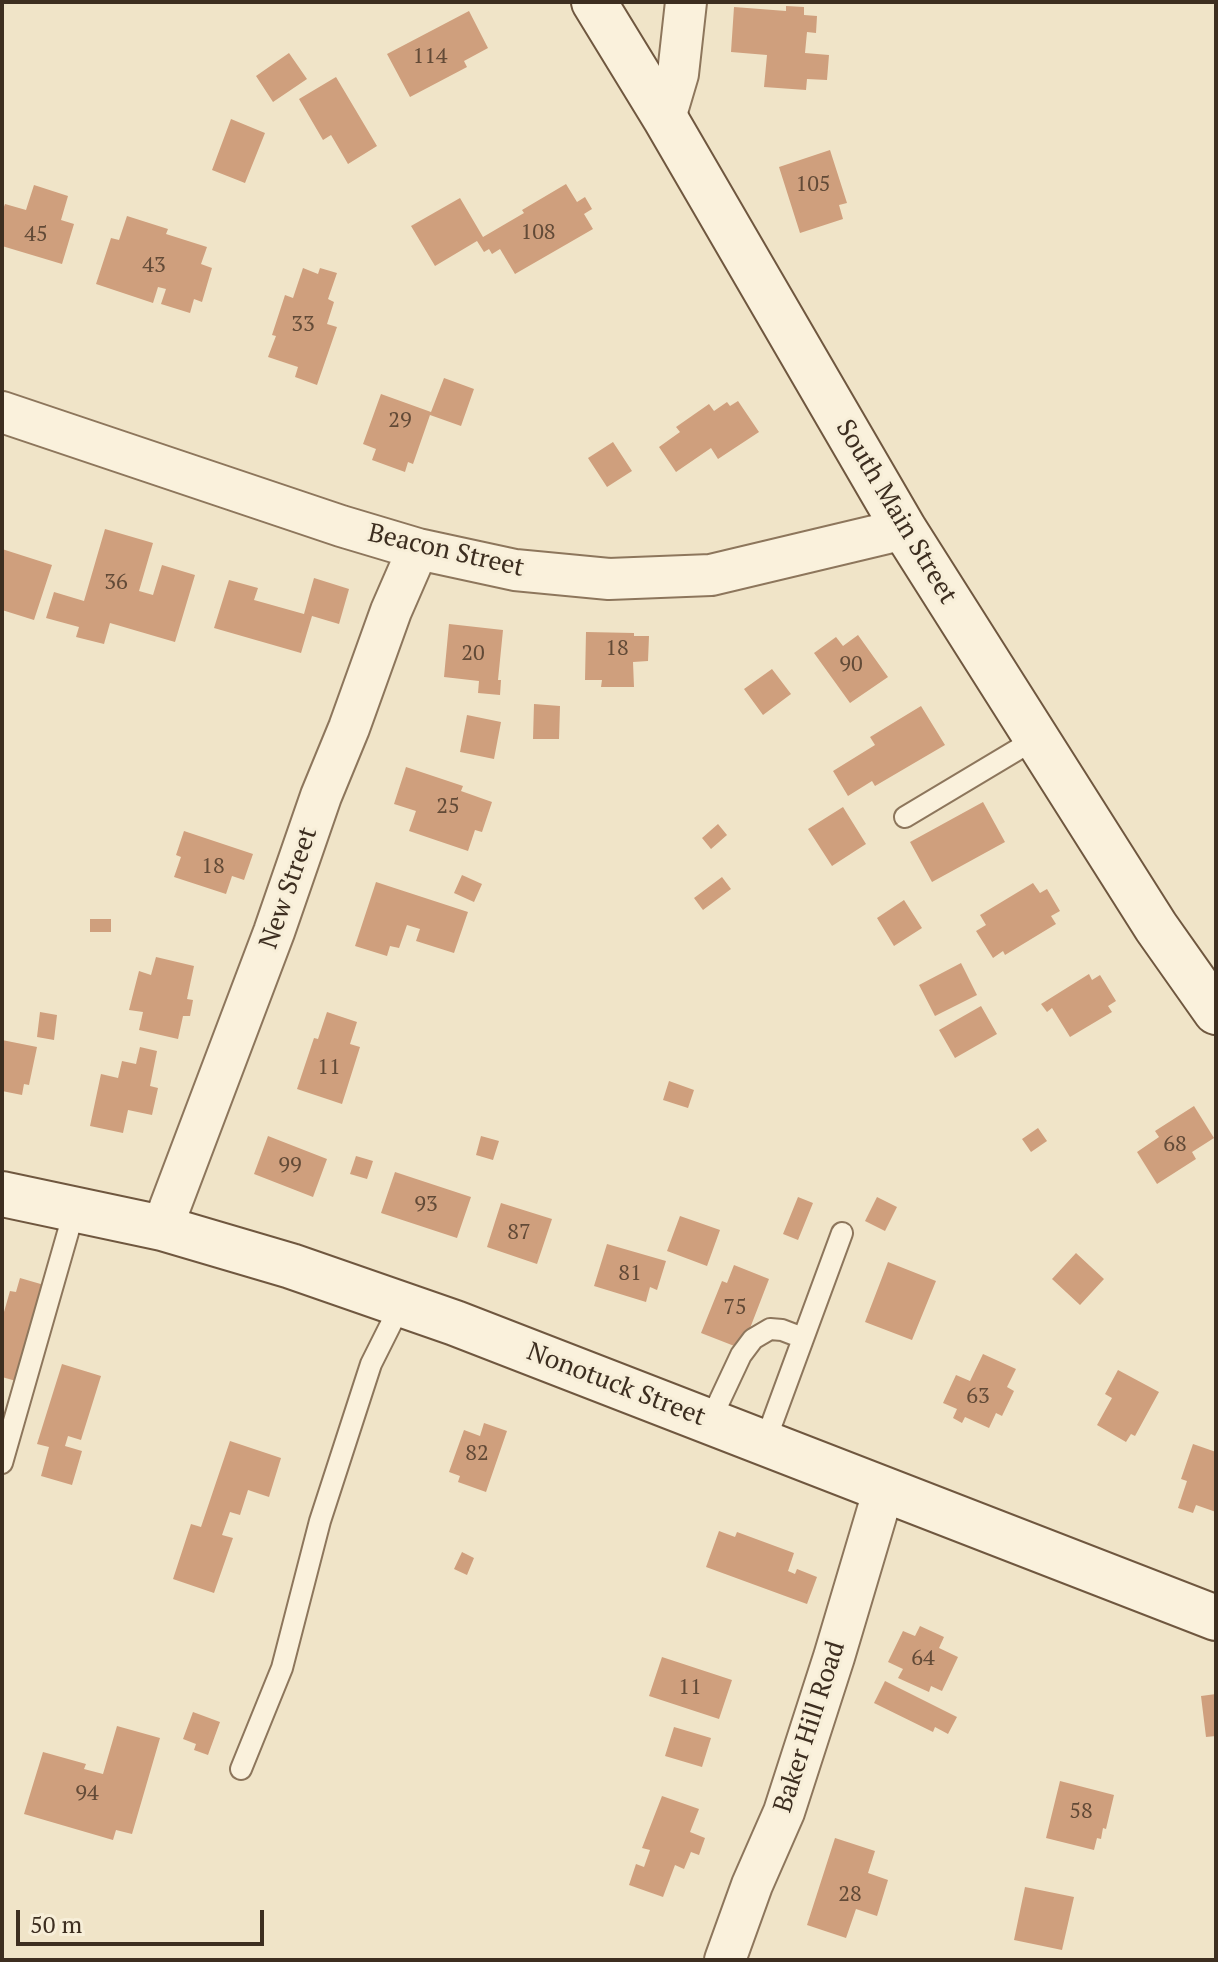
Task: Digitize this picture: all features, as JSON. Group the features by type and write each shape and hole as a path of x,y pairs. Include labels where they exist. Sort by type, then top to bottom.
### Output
{"main road":[{"name":"South Main Street","path":"594,2 904,529 1156,927 1216,1012"},
{"name":"Nonotuck Street","path":"2,1194 162,1228 291,1266 401,1304 1216,1618"}],"street":[{"path":"665,118 678,74 686,2"},
{"name":"Beacon Street","path":"2,412 341,526 418,549 530,572 609,579 711,575 904,529"},
{"name":"New Street","path":"162,1228 274,932 321,796 391,611 418,549"},
{"name":"Baker Hill Road","path":"725,1960 752,1885 784,1812 884,1489"}],"lane":[{"path":"905,817 1037,738"},
{"path":"2,1463 75,1208"},
{"path":"765,1442 842,1233"},
{"path":"241,1769 282,1668 320,1521 371,1364 401,1304"},
{"path":"710,1421 741,1355 753,1339 770,1329 803,1338"}],"building":[{"path":"786,6 804,7 804,15 817,16 816,33 807,32 805,53 829,55 827,80 807,79 806,90 764,87 767,55 731,52 734,7 786,11"},
{"path":"469,11 488,48 464,61 467,67 410,97 387,54"},
{"path":"289,53 307,79 273,102 256,76"},
{"path":"336,77 377,146 348,164 331,135 323,140 299,99"},
{"path":"231,119 265,133 245,183 212,170"},
{"path":"830,150 847,203 839,205 843,219 800,233 779,167"},
{"path":"566,184 577,202 585,197 592,209 584,214 593,229 515,274 500,249 492,254 489,249 484,252 477,241 435,266 411,226 460,198 483,237"},
{"path":"34,185 68,196 61,220 74,224 62,264 2,246 2,212 5,204 26,210"},
{"path":"127,216 168,229 166,234 207,247 201,264 212,268 202,302 194,299 190,313 161,304 166,289 158,287 153,303 96,284 111,238 119,240"},
{"path":"303,268 318,274 320,268 337,273 328,299 334,302 327,324 337,327 317,385 295,377 298,367 268,357 285,295 293,298"},
{"path":"444,378 474,389 461,426 430,415 413,464 408,462 405,472 372,460 376,449 363,444 381,394 431,412"},
{"path":"738,401 759,432 718,459 711,448 676,472 659,447 680,432 676,427 709,404 714,411 727,402 730,406"},
{"path":"613,442 632,471 607,487 588,458"},
{"path":"105,529 153,543 139,591 153,595 162,565 195,575 175,642 110,623 104,644 76,637 79,627 46,618 54,592 84,601"},
{"path":"2,549 52,565 34,620 2,610"},
{"path":"314,578 349,589 339,624 312,616 301,653 214,628 229,580 258,588 254,600 304,614"},
{"path":"449,624 503,630 498,680 501,680 500,695 478,693 479,681 444,677"},
{"path":"586,632 649,636 648,661 633,662 634,687 601,687 602,680 585,680"},
{"path":"858,635 888,677 850,703 814,653 836,637 843,646"},
{"path":"772,669 791,694 763,715 744,689"},
{"path":"534,704 560,706 559,739 533,739"},
{"path":"921,706 945,745 875,786 872,781 848,796 833,771 875,745 870,737"},
{"path":"467,715 501,722 494,759 460,752"},
{"path":"406,767 463,786 461,791 492,802 482,832 475,830 468,851 409,831 416,811 394,804"},
{"path":"983,802 1005,842 932,882 910,842"},
{"path":"843,807 866,844 832,866 808,829"},
{"path":"718,824 727,835 711,849 702,838"},
{"path":"184,831 253,854 244,880 232,876 226,894 174,877 181,857 176,855"},
{"path":"462,875 482,884 474,902 454,893"},
{"path":"722,877 731,889 703,910 694,898"},
{"path":"376,882 468,912 454,953 416,941 420,929 407,925 399,948 390,946 387,956 355,946"},
{"path":"1033,883 1040,893 1047,889 1060,911 1051,916 1056,924 1005,955 1003,951 993,958 976,931 986,925 980,915"},
{"path":"904,900 922,928 894,946 877,918"},
{"path":"90,919 111,919 111,932 90,932"},
{"path":"156,957 194,966 187,999 193,1000 190,1016 183,1016 178,1039 139,1030 143,1012 129,1010 139,971 151,975"},
{"path":"961,963 977,995 935,1016 919,985"},
{"path":"1089,974 1092,980 1100,975 1116,1001 1108,1006 1112,1012 1070,1037 1052,1008 1047,1012 1041,1004"},
{"path":"981,1006 997,1034 955,1058 939,1030"},
{"path":"40,1012 57,1015 54,1040 37,1037"},
{"path":"327,1012 357,1022 350,1044 360,1047 342,1104 297,1089 314,1038 318,1039"},
{"path":"2,1040 37,1047 29,1085 24,1084 22,1095 2,1091"},
{"path":"140,1047 157,1051 150,1086 158,1088 152,1115 128,1110 123,1133 90,1126 101,1074 118,1078 122,1061 136,1064"},
{"path":"669,1081 694,1090 688,1108 663,1100"},
{"path":"1194,1106 1214,1138 1192,1152 1196,1159 1157,1184 1137,1152 1159,1137 1155,1131"},
{"path":"1038,1128 1047,1141 1031,1152 1022,1139"},
{"path":"268,1136 327,1159 313,1197 254,1174"},
{"path":"481,1136 499,1141 493,1160 476,1155"},
{"path":"356,1156 373,1161 367,1179 350,1174"},
{"path":"395,1172 471,1197 457,1238 381,1213"},
{"path":"798,1197 813,1203 798,1240 783,1234"},
{"path":"877,1197 897,1207 885,1231 865,1221"},
{"path":"501,1203 552,1219 537,1264 487,1247"},
{"path":"680,1216 720,1230 707,1266 667,1251"},
{"path":"607,1244 666,1261 657,1290 650,1287 646,1302 594,1286"},
{"path":"1076,1253 1104,1279 1080,1305 1052,1279"},
{"path":"888,1262 936,1281 912,1340 865,1322"},
{"path":"734,1265 769,1279 742,1349 701,1333 722,1281 727,1283"},
{"path":"20,1278 51,1287 23,1383 2,1377 2,1319 10,1291 16,1292"},
{"path":"983,1354 1016,1369 1007,1387 1014,1391 1002,1416 996,1413 989,1428 965,1417 962,1423 953,1418 957,1409 943,1403 956,1375 970,1381"},
{"path":"62,1364 101,1376 81,1440 68,1436 65,1446 82,1451 72,1485 41,1476 49,1447 37,1444"},
{"path":"1118,1370 1159,1392 1135,1436 1131,1434 1126,1442 1097,1425 1112,1398 1105,1394"},
{"path":"484,1423 507,1431 486,1492 458,1482 460,1476 449,1472 464,1430 480,1436"},
{"path":"230,1441 281,1458 269,1497 248,1490 240,1515 230,1512 222,1535 233,1538 214,1593 173,1579 191,1524 201,1527"},
{"path":"1193,1444 1216,1452 1216,1512 1196,1505 1193,1513 1178,1508 1187,1481 1181,1479"},
{"path":"719,1531 735,1537 737,1532 794,1553 788,1571 795,1574 797,1569 817,1577 807,1604 706,1567"},
{"path":"462,1552 474,1558 467,1575 454,1569"},
{"path":"920,1626 944,1637 939,1648 958,1657 942,1691 931,1686 929,1692 898,1678 903,1669 888,1662 903,1631 915,1636"},
{"path":"662,1657 732,1680 719,1719 649,1696"},
{"path":"885,1681 957,1717 948,1734 935,1727 933,1732 874,1703"},
{"path":"1216,1694 1216,1736 1206,1737 1201,1696"},
{"path":"193,1712 220,1722 208,1755 194,1750 196,1744 183,1739"},
{"path":"117,1726 160,1738 132,1834 116,1830 113,1840 24,1814 43,1752 86,1764 84,1769 103,1774"},
{"path":"674,1727 711,1738 702,1767 665,1756"},
{"path":"1060,1781 1114,1795 1106,1829 1103,1828 1101,1839 1097,1838 1094,1850 1046,1838"},
{"path":"662,1796 699,1809 690,1832 705,1838 699,1855 691,1852 684,1869 675,1865 663,1897 629,1885 636,1864 644,1867 650,1850 642,1848"},
{"path":"835,1838 875,1851 868,1873 888,1880 877,1916 856,1909 846,1938 807,1925"},
{"path":"1025,1887 1074,1897 1062,1950 1014,1940"}]}
